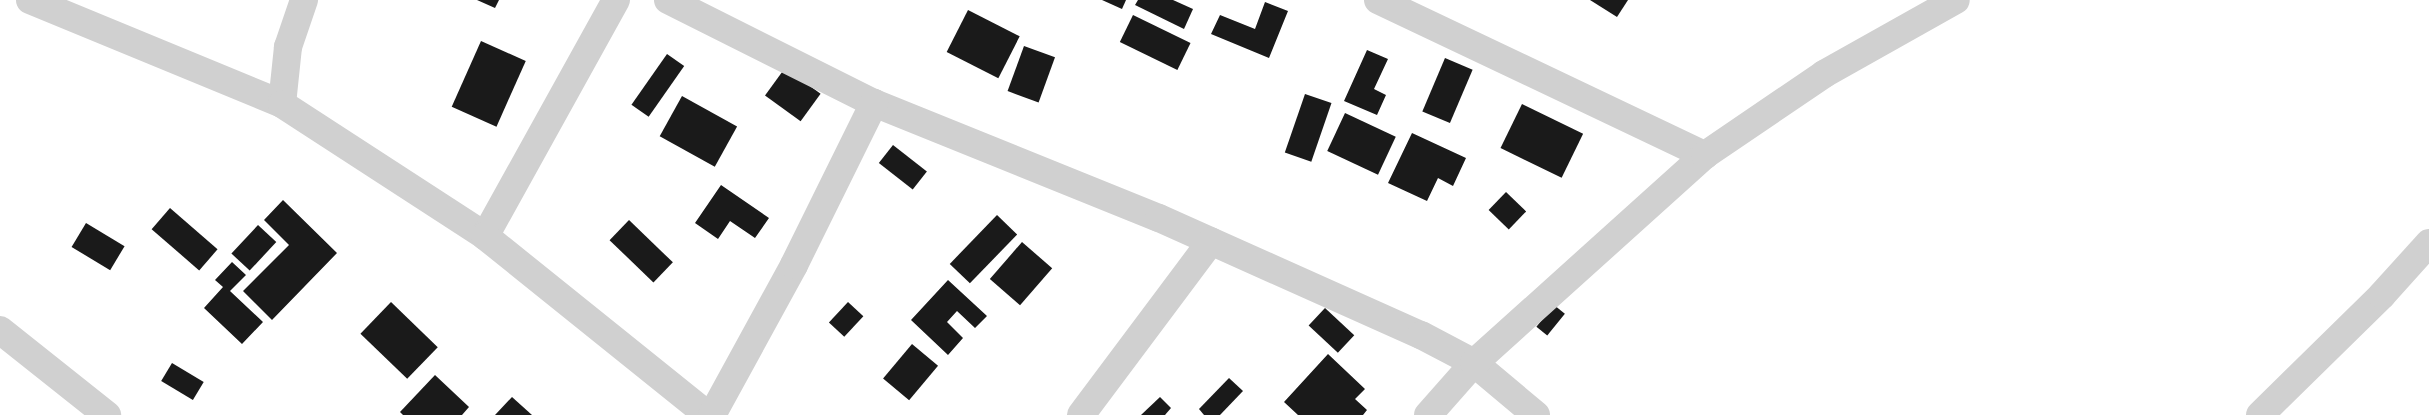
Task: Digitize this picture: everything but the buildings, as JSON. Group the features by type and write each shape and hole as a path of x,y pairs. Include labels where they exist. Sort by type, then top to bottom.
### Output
{"street":[{"path":"30,0 55,5 282,104 485,236 708,415"},
{"path":"282,104 288,47 304,0"},
{"path":"485,236 616,0"},
{"path":"668,0 874,102 1159,218 1421,335 1474,363 1536,415"},
{"path":"1378,0 1705,155"},
{"path":"1428,415 1474,363 1705,155 1824,74 1956,0"},
{"path":"712,415 794,265 874,102"},
{"path":"1081,415 1211,241"},
{"path":"2260,415 2382,295 2429,243"},
{"path":"0,330 107,415"}]}
